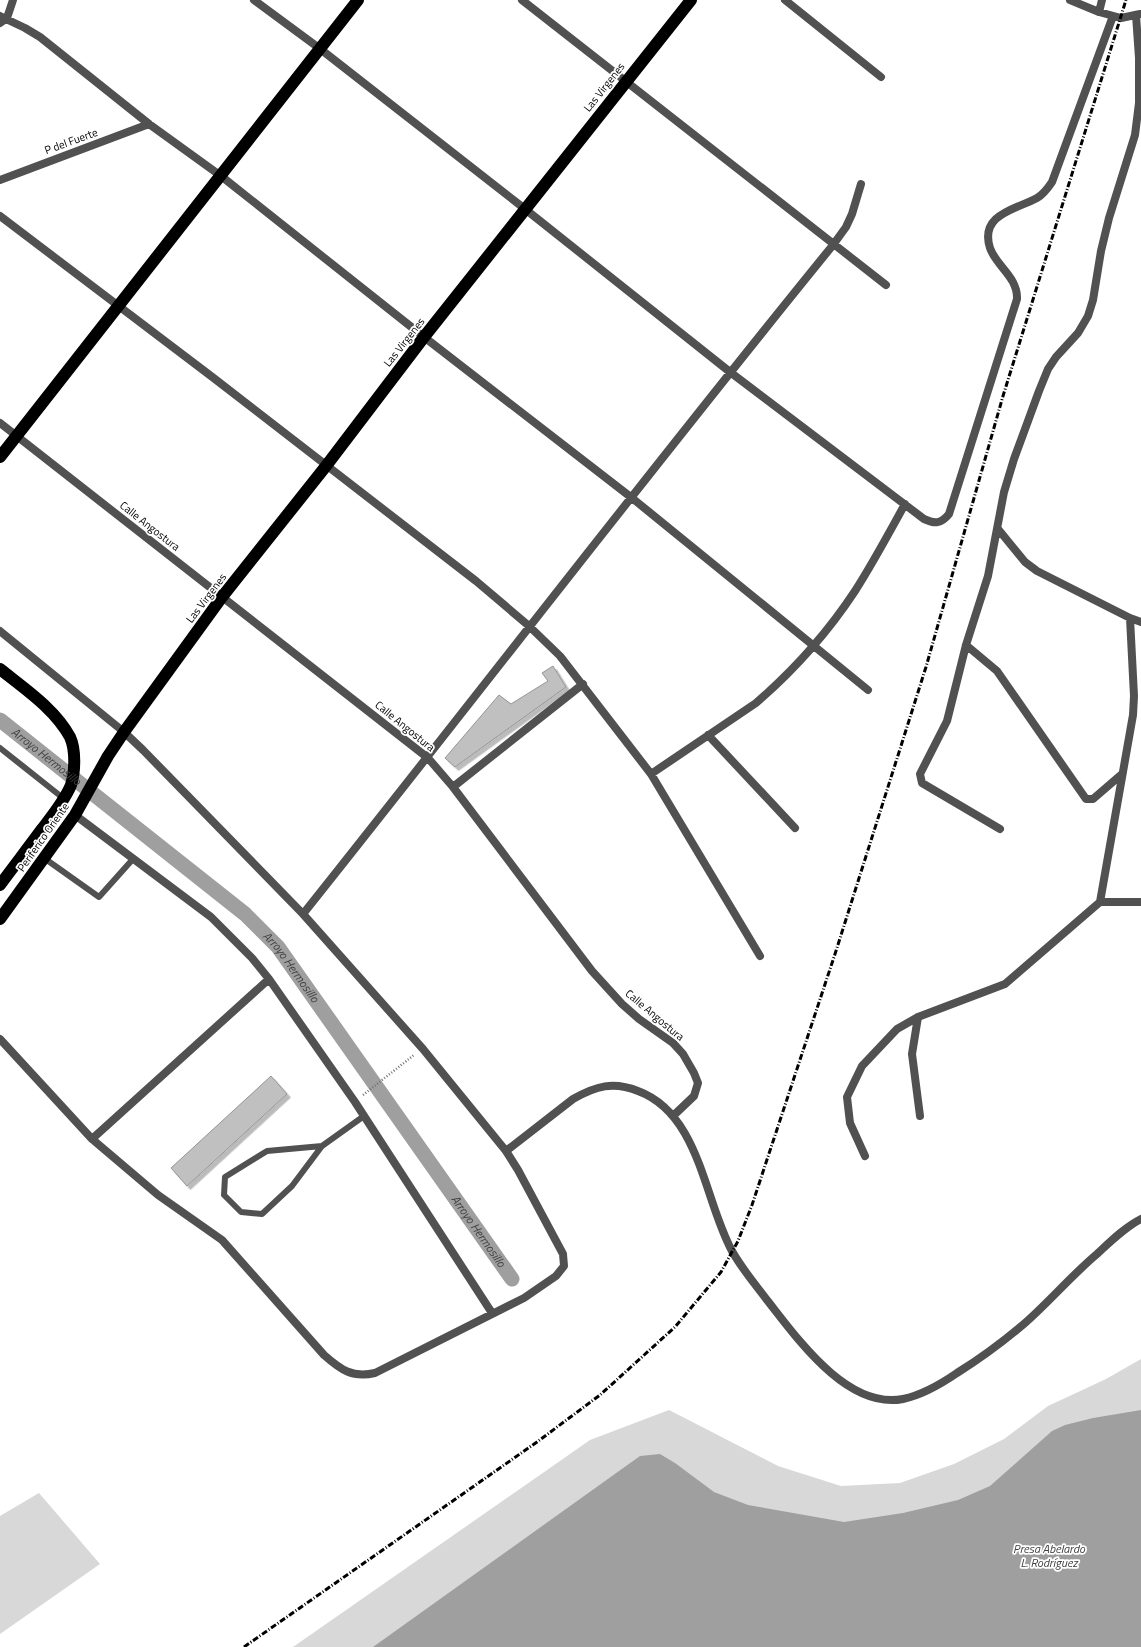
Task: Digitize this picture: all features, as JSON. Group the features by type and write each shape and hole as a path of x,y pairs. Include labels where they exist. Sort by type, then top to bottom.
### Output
{"highway":[{"path":"0,457 358,0"},
{"name":"Las Virgenes","path":"124,732 222,597 326,466 424,337 691,0"},
{"name":"Periferico Oriente","path":"0,669 50,710 61,723 71,739 74,756 74,773 70,786 55,812 0,885"},
{"name":"Periferico Oriente","path":"0,919 75,815 124,732"}],"street":[{"path":"13,0 2,19 25,28 45,41 149,124 221,176 424,337 632,498 868,690"},
{"path":"254,0 319,48 730,372 905,504 931,522 937,523 944,520 949,514 1017,299 1015,286 991,251 988,239 990,228 993,221 1000,215 1038,197 1052,182 1113,16"},
{"path":"522,0 886,285"},
{"path":"785,0 881,77"},
{"path":"1000,829 922,783 920,774 947,721 966,644 988,576 1008,479 1039,391 1048,369 1056,357 1078,334 1088,316 1093,300 1101,251 1109,218 1136,135 1139,103 1138,15 1121,18 1099,12 1070,0"},
{"path":"1099,12 1102,0"},
{"name":"P del Fuerte","path":"0,180 149,124"},
{"path":"303,914 428,758 528,626 833,245 846,227 852,214 861,184"},
{"path":"0,216 470,577 528,626 560,656 651,774 760,956"},
{"name":"Calle Angostura","path":"0,423 428,758 453,786 592,972 622,1004 639,1019 673,1043 683,1054 698,1083 694,1096 673,1116"},
{"path":"651,774 740,714 770,691 814,645 854,592 905,504"},
{"path":"998,529 1025,562 1037,571 1130,618 1141,622"},
{"path":"865,1156 850,1123 847,1097 862,1066 897,1029 918,1017 1005,984 1100,902 1133,715 1134,696 1130,618"},
{"path":"0,631 124,732 303,914 423,1049 506,1150 563,1254 564,1266 556,1276 524,1298 375,1373 363,1376 352,1374 341,1369 324,1355 222,1240 158,1195 92,1139 0,1039"},
{"path":"966,644 996,671 1086,799 1093,799 1122,774"},
{"path":"453,786 583,684"},
{"path":"708,735 795,828"},
{"path":"75,815 211,917 252,958 269,979 364,1116 492,1313"},
{"path":"1100,902 1141,902"},
{"path":"92,1139 269,979"},
{"path":"918,1017 912,1054 920,1116"},
{"path":"506,1150 573,1099 585,1092 610,1085 626,1086 643,1092 660,1103 673,1116 684,1133 696,1158 724,1234 742,1266 797,1338 839,1380 860,1392 883,1400 902,1399 923,1392 973,1364 1025,1323 1084,1265 1113,1239 1141,1219"}],"lane":[{"path":"0,748 63,798"},
{"path":"44,858 99,897 133,859"},
{"path":"322,1146 267,1151 225,1178 224,1194 241,1212 262,1214 292,1186 322,1146 364,1116"}],"path":[{"path":"361,1097 423,1049"}],"shaded area":[{"name":"Presa Abelardo L. Rodríguez","path":"1141,1359 1141,1647 293,1647 590,1440 669,1410 778,1466 841,1486 900,1483 954,1464 1004,1439 1048,1406 1106,1379"},
{"path":"39,1493 100,1564 0,1634 0,1516"}],"water":[{"name":"Presa Abelardo L. Rodríguez","path":"1141,1410 1141,1647 373,1647 640,1456 660,1454 675,1463 714,1492 748,1505 844,1522 903,1513 958,1500 990,1486 1052,1431 1065,1425 1093,1418"}],"building":[{"path":"553,666 566,687 455,767 445,758 499,695 511,704 548,681 542,673"},
{"path":"271,1076 287,1094 187,1186 171,1168"}],"waterway":[{"name":"Arroyo Hermosillo","path":"0,720 245,914 278,947 512,1279"}],"railway":[{"path":"244,1647 537,1442 600,1395 675,1327 721,1272 738,1241 752,1205 835,954 926,667 1003,396 1126,0"}]}
